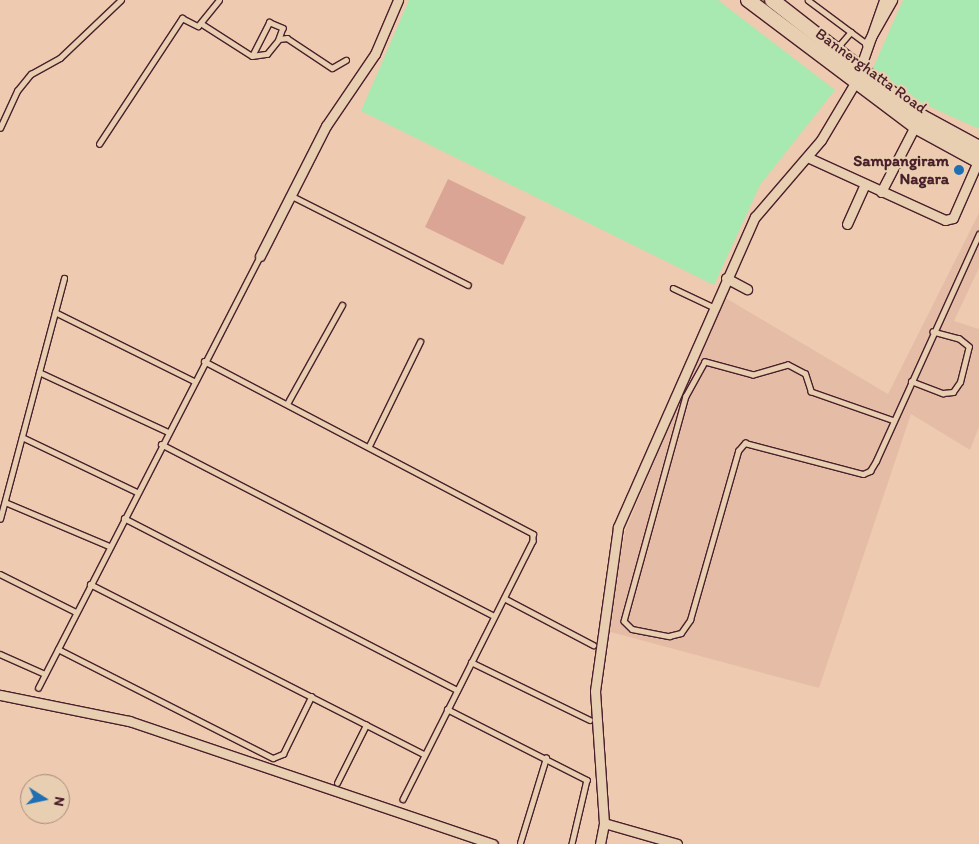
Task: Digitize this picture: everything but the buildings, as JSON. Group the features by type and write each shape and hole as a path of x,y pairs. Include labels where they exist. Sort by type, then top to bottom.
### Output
{"main road":[{"name":"Bannerghatta Road","path":"748,0 857,77 922,116 977,155"},
{"name":"Bannerghatta Road","path":"772,0 835,51 857,77 915,126 977,155"}],"street":[{"path":"260,256 326,126 375,54 398,0"},
{"path":"600,844 604,823 595,691 618,527 713,307 760,206 807,157 857,77 884,0"},
{"path":"868,44 892,0"},
{"path":"881,192 915,126"},
{"path":"807,157 881,192 950,220 977,155"},
{"path":"847,224 865,184"},
{"path":"726,278 746,289"},
{"path":"0,695 129,721 494,844"},
{"path":"604,823 677,844"}],"lane":[{"path":"0,128 17,90 31,74 60,58 120,0"},
{"path":"202,24 219,0"},
{"path":"808,0 868,44"},
{"path":"100,144 182,18 202,24 252,56 267,54 280,39 283,28 269,22 252,56"},
{"path":"835,51 851,32"},
{"path":"280,39 287,38 332,68 346,60"},
{"path":"292,196 468,285"},
{"path":"894,421 812,392 805,374 788,365 754,375 705,362 686,396 624,621 632,629 668,636 681,633 690,620 738,451 745,443 863,474 876,461 979,234"},
{"path":"38,688 161,444 260,256"},
{"path":"0,519 64,278"},
{"path":"674,288 713,307"},
{"path":"287,404 342,305"},
{"path":"55,312 194,381"},
{"path":"911,381 943,393 953,392 960,382 969,347 959,339 933,332"},
{"path":"369,446 420,342"},
{"path":"204,361 529,529 533,541 403,799"},
{"path":"39,372 168,432"},
{"path":"22,438 137,492"},
{"path":"161,444 494,616"},
{"path":"4,502 110,546"},
{"path":"124,518 457,690"},
{"path":"0,574 76,612"},
{"path":"90,584 424,754"},
{"path":"504,598 594,645"},
{"path":"58,649 273,758 283,754 311,697"},
{"path":"0,654 45,674"},
{"path":"471,662 590,720"},
{"path":"447,709 587,780 572,844"},
{"path":"337,783 366,725"},
{"path":"520,844 546,758"}],"shaded area":[{"path":"979,213 979,268 954,321 979,329 979,427 970,450 911,414 819,688 607,631 625,531 724,297 888,394"}],"green space":[{"path":"409,0 718,0 835,90 760,185 714,285 361,111"},
{"path":"903,0 979,0 979,129 922,103 873,68"}],"place":[{"name":"Sampangiram Nagara","path":"959,170"}]}
